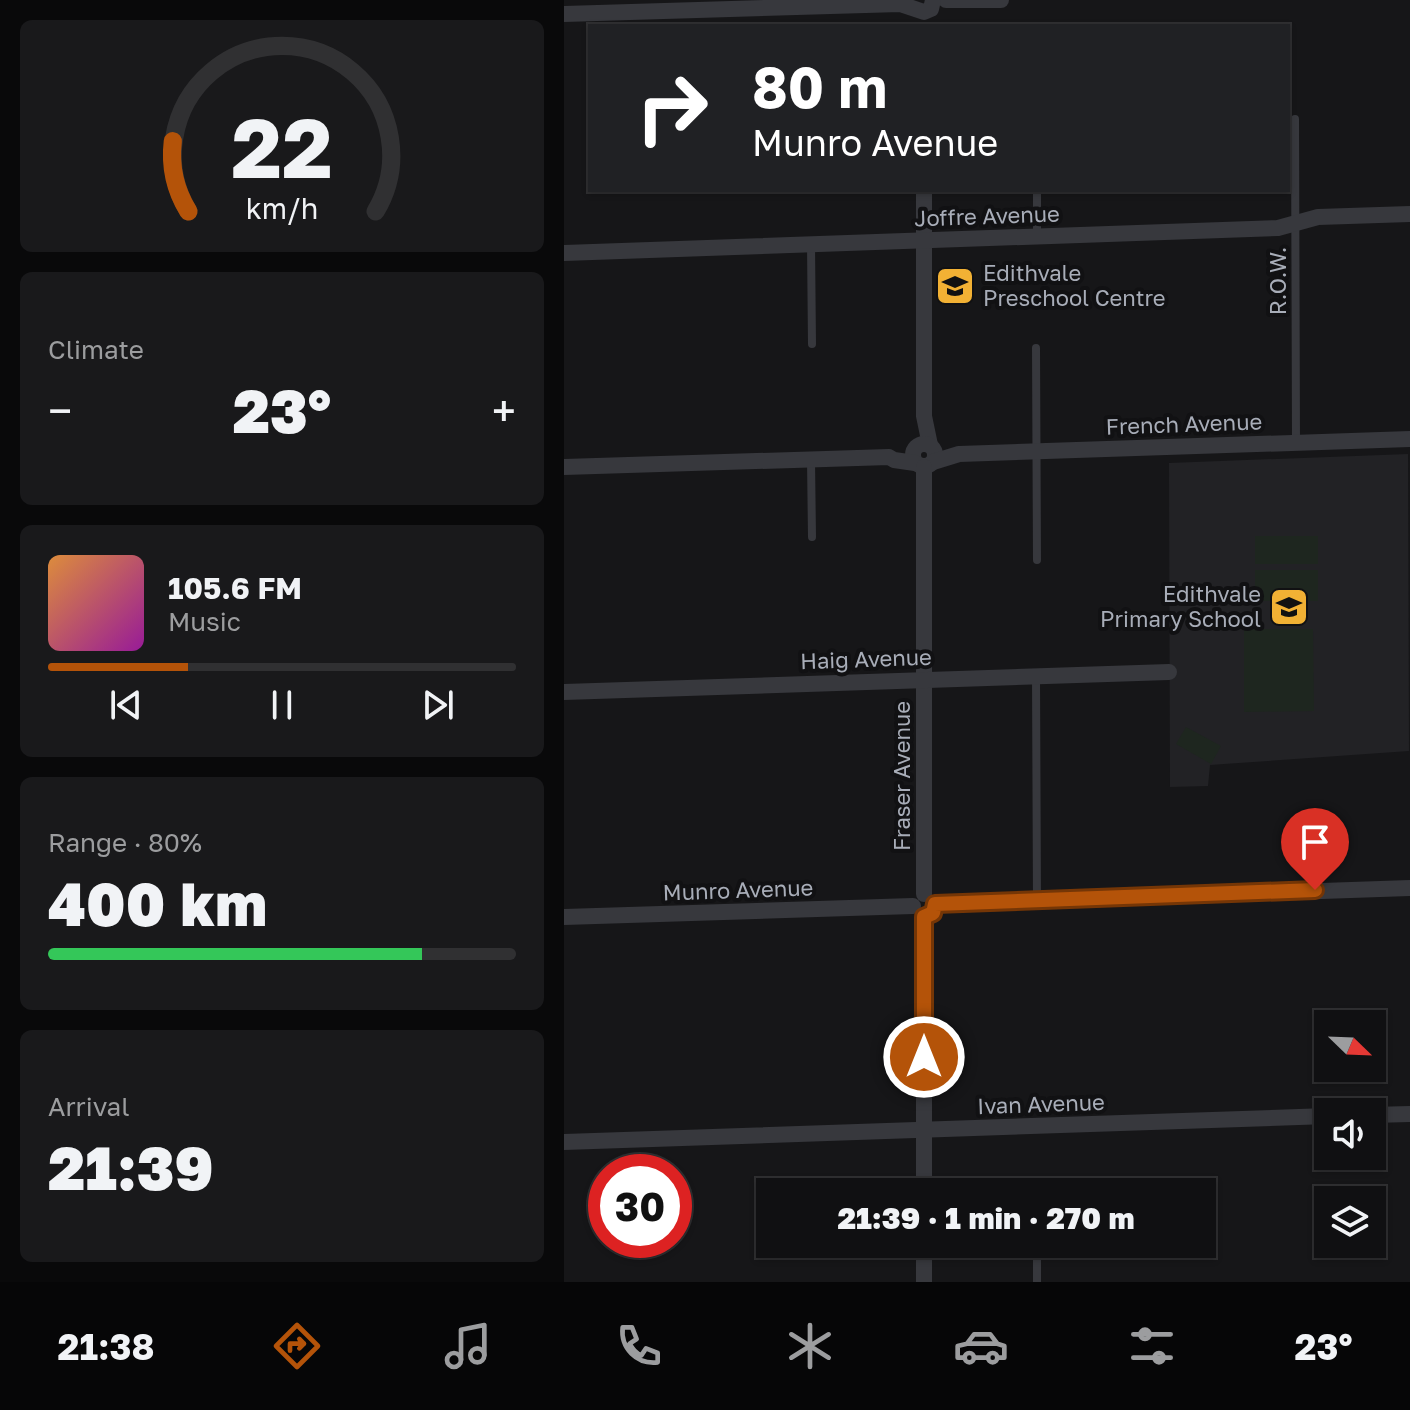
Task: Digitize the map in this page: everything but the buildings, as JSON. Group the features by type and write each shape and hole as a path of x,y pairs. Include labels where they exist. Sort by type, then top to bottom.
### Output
{"street":[{"path":"564,14 925,8 1001,0"},
{"name":"Fraser Avenue","path":"924,192 924,1178"},
{"name":"Joffre Avenue","path":"564,253 1274,229 1321,217 1410,214"},
{"name":"French Avenue","path":"564,467 889,457 896,452 924,454 954,450 959,454 1410,439"},
{"name":"Haig Avenue","path":"564,692 1169,672"},
{"name":"Munro Avenue","path":"564,917 1410,888"},
{"path":"1386,1115 1410,1114"},
{"name":"Ivan Avenue","path":"564,1142 1314,1116"},
{"path":"924,1258 924,1282"}],"lane":[{"name":"R.O.W.","path":"1295,119 1296,442"},
{"path":"1037,192 1037,237"},
{"path":"811,244 812,344"},
{"path":"1036,348 1037,560"},
{"path":"811,459 812,537"},
{"path":"1036,677 1037,902"},
{"path":"1037,1258 1037,1282"}],"shaded area":[{"name":"Edithvale Primary School","path":"1408,454 1409,751 1210,765 1208,786 1170,787 1169,463"},
{"path":"1255,536 1318,536 1318,564 1255,564"},
{"path":"1255,570 1318,570 1318,601 1255,601"},
{"path":"1244,629 1313,629 1314,711 1244,712"},
{"path":"1186,727 1221,746 1211,764 1176,744"}],"place":[{"name":"Edithvale Preschool Centre","path":"955,286"},
{"name":"Edithvale Primary School","path":"1289,607"}],"route":[{"path":"924,1057 924,917 933,913 935,904 1315,890"}]}
